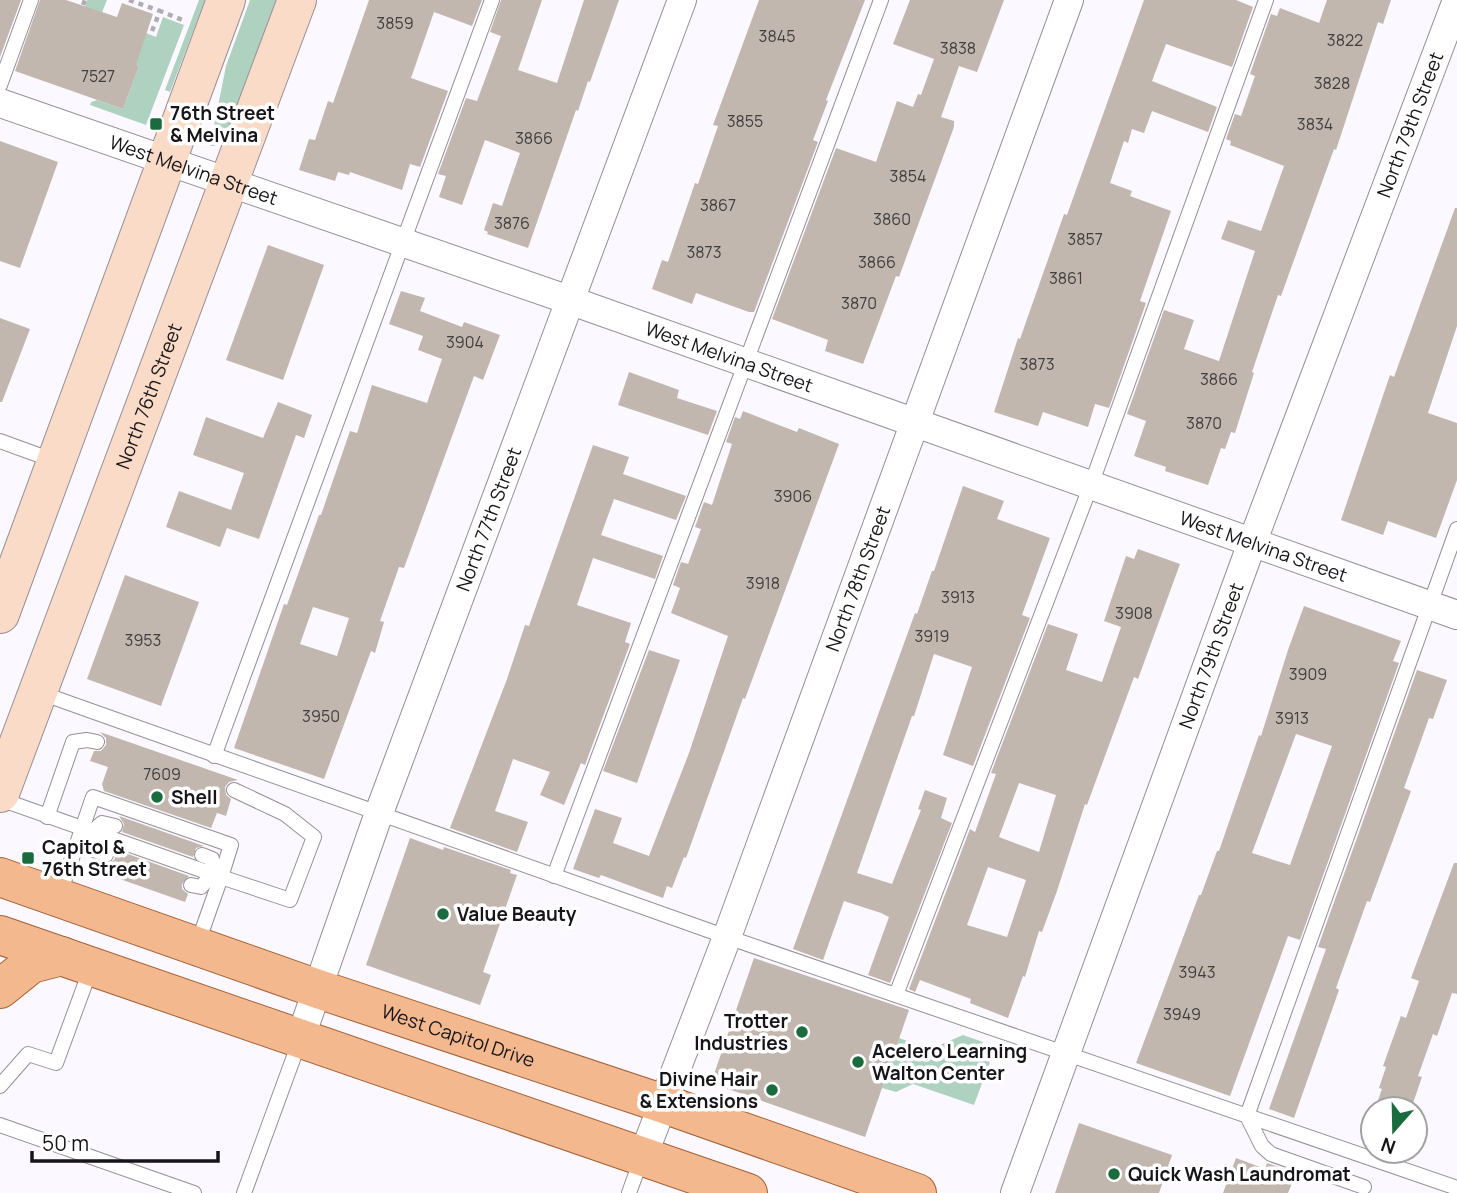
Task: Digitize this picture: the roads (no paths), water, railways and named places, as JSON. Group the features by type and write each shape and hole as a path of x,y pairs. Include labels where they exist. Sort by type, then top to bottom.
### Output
{"main road":[{"path":"0,614 226,0"},
{"name":"North 76th Street","path":"0,793 297,0"},
{"name":"West Capitol Drive","path":"0,877 318,989 662,1103 918,1193"},
{"path":"0,935 748,1193"},
{"path":"0,989 31,964 77,961"}],"street":[{"name":"North 77th Street","path":"300,1039 379,813 682,0"},
{"name":"North 78th Street","path":"643,1156 916,424 1069,0"},
{"name":"North 79th Street","path":"1015,1193 1252,543 1457,0"},
{"name":"West Melvina Street","path":"0,103 569,300 1457,615"}],"lane":[{"path":"0,85 32,0"},
{"path":"214,756 492,0"},
{"path":"554,876 881,0"},
{"path":"895,995 1091,485 1266,0"},
{"path":"0,441 56,461"},
{"path":"1380,1193 1363,1190 1271,1154 1262,1146 1247,1116 1457,529"},
{"path":"37,692 726,937 1457,1188"},
{"path":"47,817 73,743 88,740 97,742"},
{"path":"0,799 289,900 314,836 285,814 234,790"},
{"path":"59,898 86,831 93,797 231,845 216,875 197,946"},
{"path":"86,831 102,823 115,826"},
{"path":"86,831 94,850 106,855"},
{"path":"202,855 212,859 216,875"},
{"path":"191,885 201,887 216,875"},
{"path":"0,1086 28,1054 56,1063 77,961"},
{"path":"244,1193 300,1039"},
{"path":"0,1125 194,1193"},
{"path":"629,1193 643,1156"}],"place":[{"name":"76th Street & Melvina","path":"156,124"},
{"name":"Shell","path":"157,797"},
{"name":"Capitol & 76th Street","path":"28,858"},
{"name":"Value Beauty","path":"443,914"},
{"name":"Trotter Industries","path":"802,1032"},
{"name":"Acelero Learning Walton Center","path":"858,1062"},
{"name":"Divine Hair & Extensions","path":"772,1090"},
{"name":"Quick Wash Laundromat","path":"1114,1174"}]}
